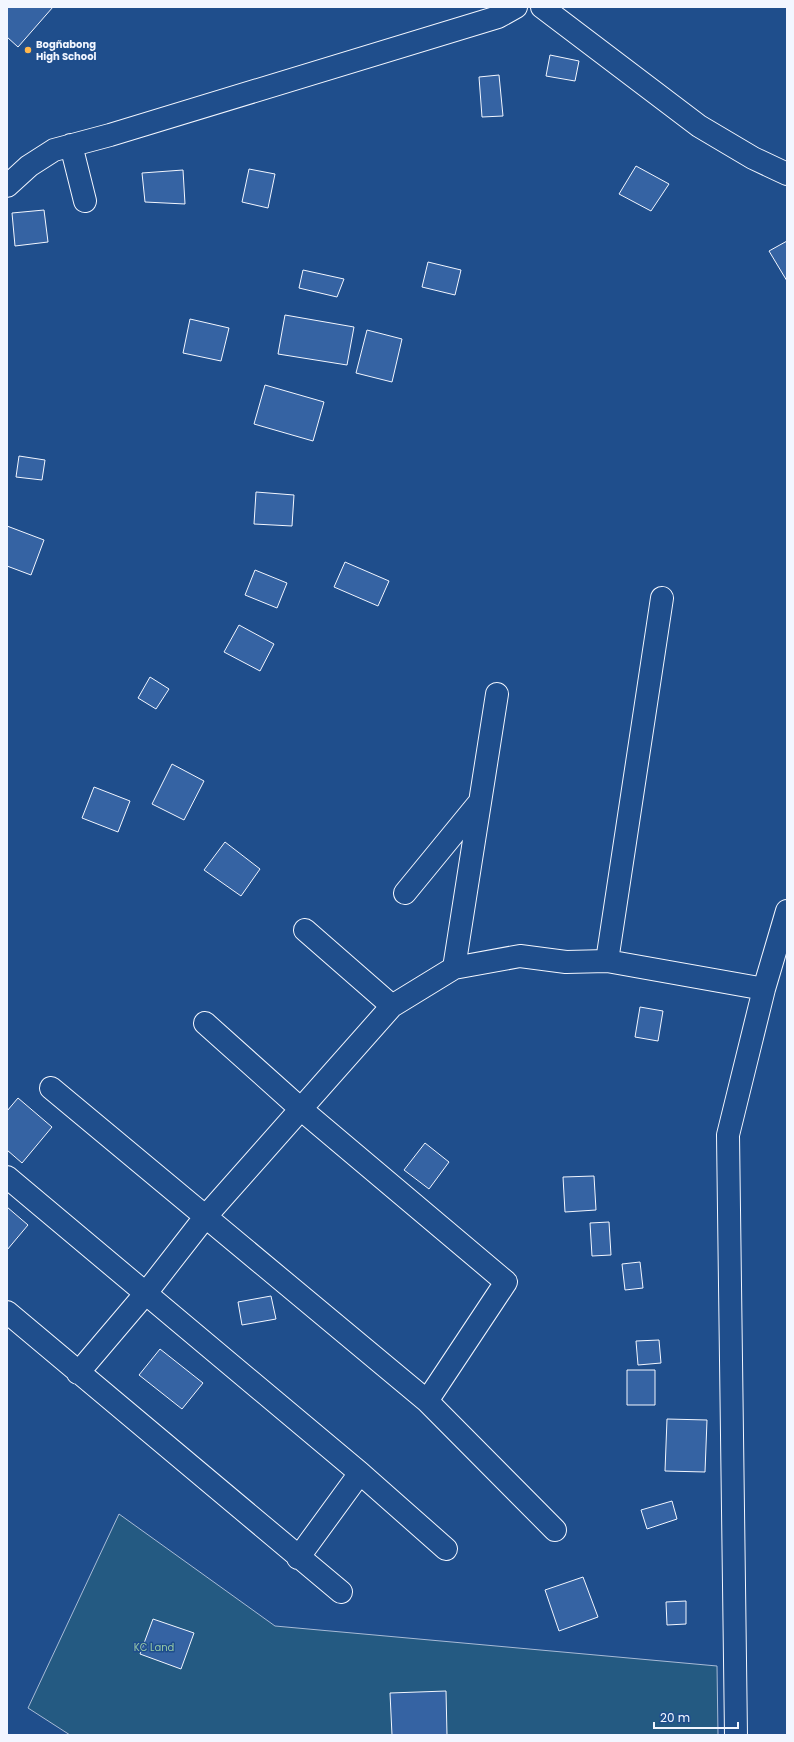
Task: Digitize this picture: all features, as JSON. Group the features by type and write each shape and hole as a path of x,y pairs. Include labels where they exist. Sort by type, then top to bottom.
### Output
{"street":[{"path":"7,186 29,166 54,150 498,17 516,7"},
{"path":"542,7 700,126 753,158 787,174"},
{"path":"71,145 85,201"},
{"path":"607,961 662,598"},
{"path":"454,968 497,694"},
{"path":"405,893 479,803"},
{"path":"736,1735 728,1135 764,989 787,911"},
{"path":"305,930 392,1006"},
{"path":"78,1373 146,1293 206,1216 302,1110 392,1006 454,968 520,956 566,962 607,961 764,989"},
{"path":"204,1023 302,1110 506,1282 427,1401"},
{"path":"51,1088 427,1401 555,1530"},
{"path":"7,1177 360,1473 446,1549"},
{"path":"7,1312 298,1558 341,1592"},
{"path":"298,1558 360,1473"}],"green space":[{"name":"KC Land","path":"119,1514 275,1626 717,1666 718,1735 70,1735 28,1708"}],"building":[{"path":"7,7 53,7 18,47 7,37"},
{"path":"550,55 579,61 575,81 546,76"},
{"path":"499,75 503,116 482,117 479,77"},
{"path":"636,166 669,184 651,211 619,194"},
{"path":"249,169 275,174 268,208 242,202"},
{"path":"183,170 185,204 145,202 142,173"},
{"path":"44,210 48,242 15,246 12,213"},
{"path":"787,241 787,281 769,251"},
{"path":"428,262 461,270 455,295 422,287"},
{"path":"303,270 344,279 337,297 299,288"},
{"path":"285,315 354,327 347,365 278,354"},
{"path":"190,319 229,328 221,361 183,353"},
{"path":"367,330 402,339 392,382 356,373"},
{"path":"265,385 324,402 313,441 254,424"},
{"path":"19,456 45,460 42,480 16,477"},
{"path":"256,492 294,495 292,526 254,524"},
{"path":"7,526 44,540 31,575 7,566"},
{"path":"345,562 389,581 378,606 334,587"},
{"path":"255,570 287,583 277,608 245,595"},
{"path":"239,625 274,644 260,671 224,652"},
{"path":"150,677 169,689 156,709 138,698"},
{"path":"172,764 204,781 184,820 152,804"},
{"path":"94,787 130,801 118,832 82,818"},
{"path":"225,842 260,869 241,896 204,870"},
{"path":"640,1007 663,1011 658,1041 635,1037"},
{"path":"18,1098 52,1127 22,1163 7,1150 7,1111"},
{"path":"425,1143 449,1162 429,1189 404,1170"},
{"path":"594,1176 596,1210 565,1212 563,1177"},
{"path":"7,1207 28,1225 7,1250"},
{"path":"609,1222 611,1255 592,1256 590,1223"},
{"path":"640,1262 643,1288 625,1290 622,1264"},
{"path":"271,1296 276,1319 242,1325 238,1302"},
{"path":"659,1340 661,1363 638,1365 636,1341"},
{"path":"160,1349 203,1383 182,1409 139,1375"},
{"path":"627,1370 655,1370 655,1405 627,1405"},
{"path":"667,1419 707,1420 705,1472 665,1471"},
{"path":"672,1501 677,1519 647,1529 641,1510"},
{"path":"583,1577 598,1617 559,1631 545,1590"},
{"path":"686,1601 686,1624 667,1625 666,1602"},
{"path":"153,1619 194,1633 181,1669 140,1654"},
{"path":"446,1691 447,1735 392,1735 390,1693"}],"place":[{"name":"Bogñabong High School","path":"28,50"}]}
